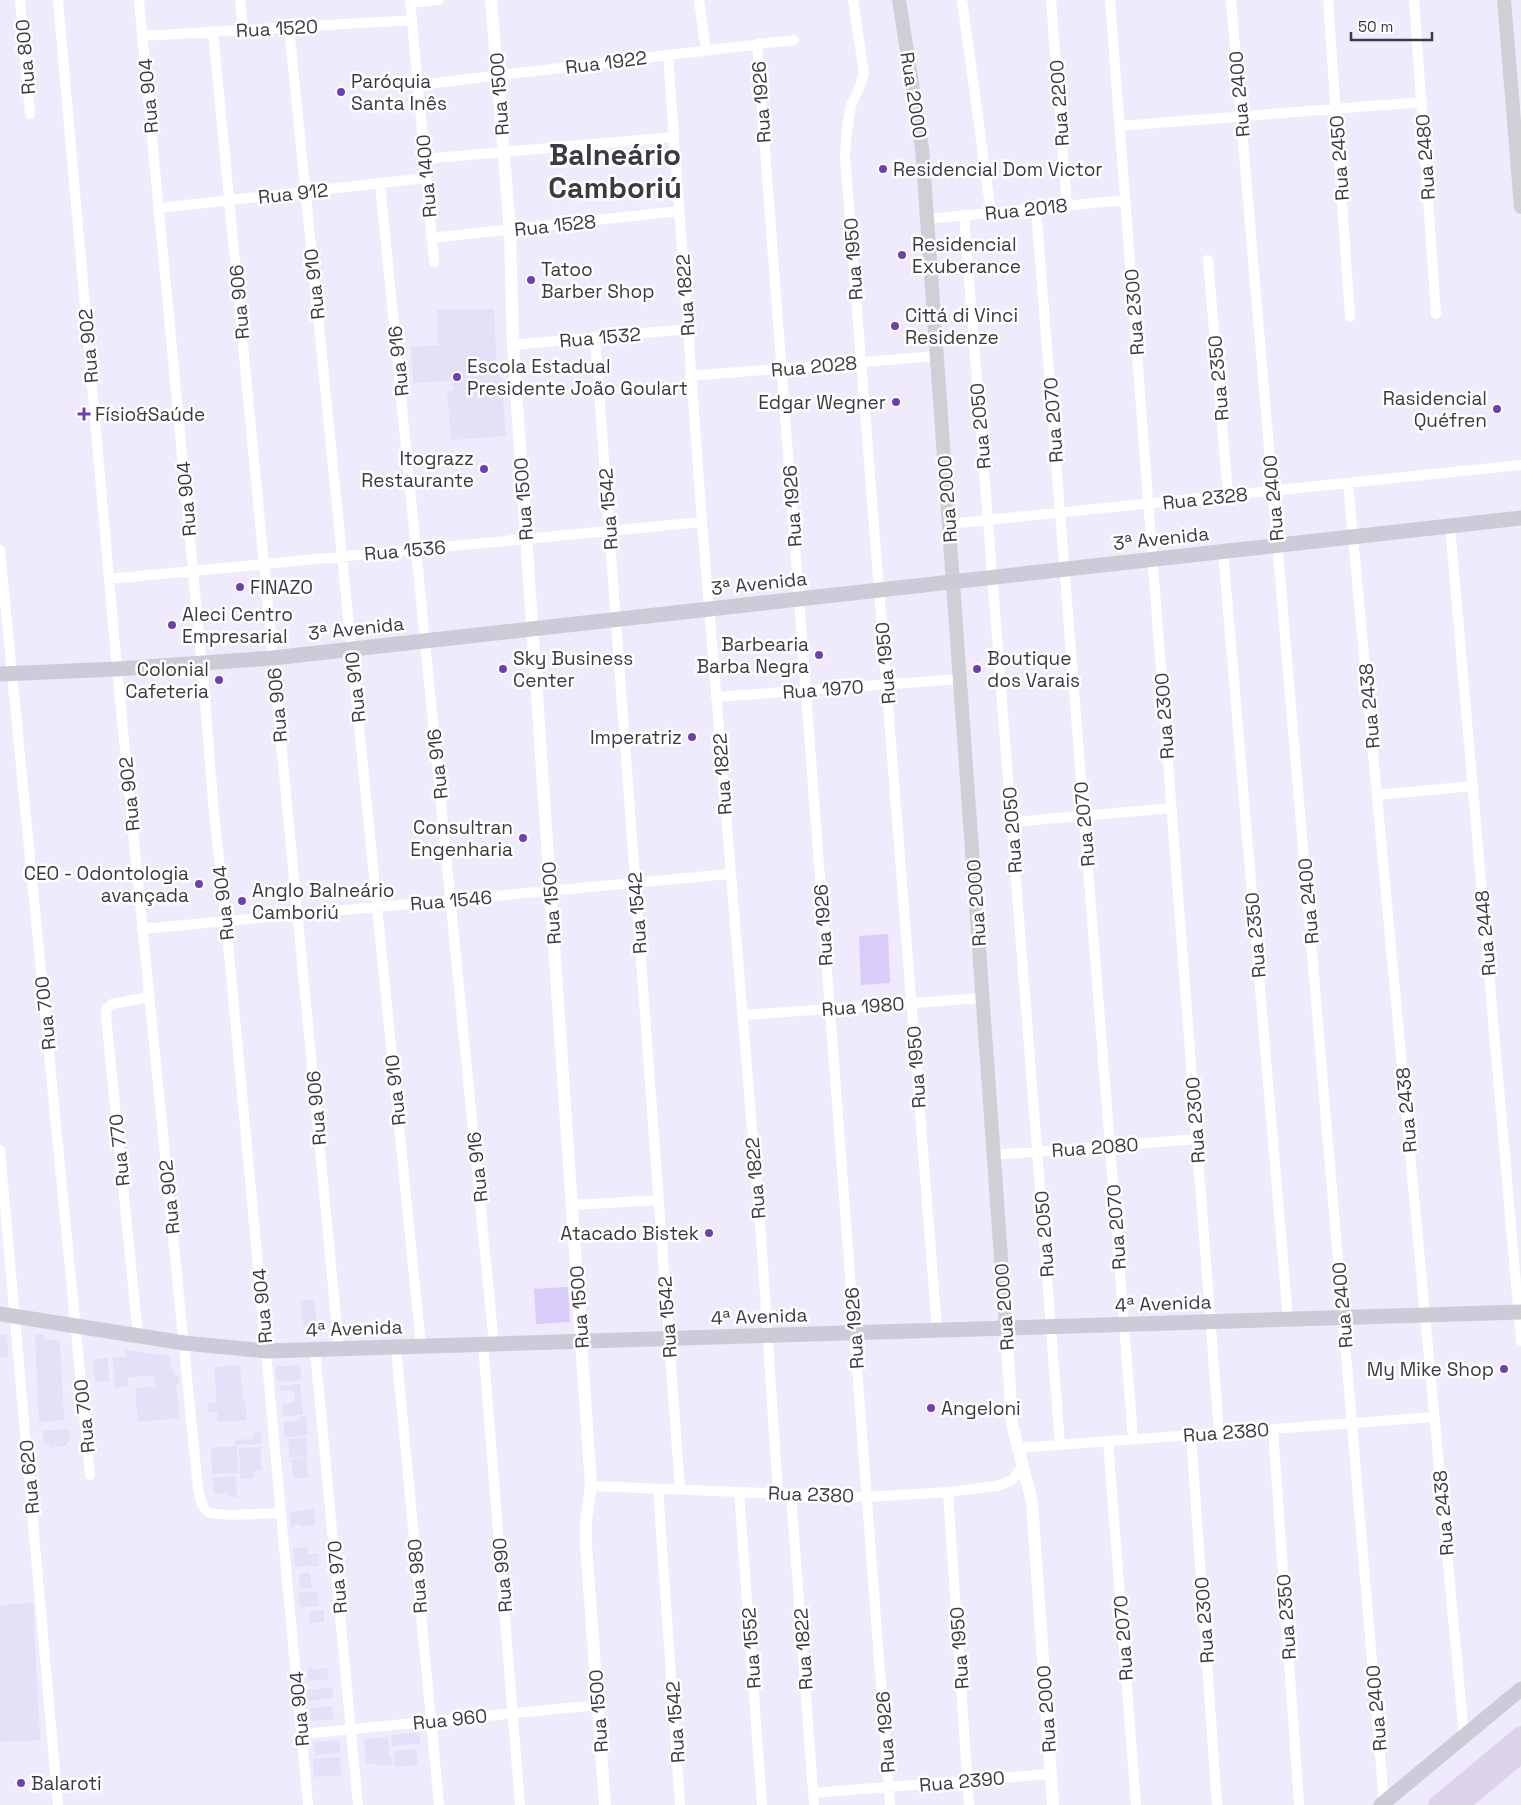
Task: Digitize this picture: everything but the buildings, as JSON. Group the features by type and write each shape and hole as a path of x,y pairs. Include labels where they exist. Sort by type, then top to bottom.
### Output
{"highway":[{"path":"1436,1805 1521,1735"},
{"path":"1460,1805 1521,1754"}],"main road":[{"name":"Rua 2000","path":"899,0 922,148 1006,1328"},
{"path":"1504,0 1521,208"},
{"name":"3ª Avenida","path":"6,673 117,669 273,658 1521,518"},
{"name":"4ª Avenida","path":"7,1315 184,1343 266,1350 315,1350 1520,1312"},
{"path":"1383,1804 1521,1689"}],"street":[{"name":"Rua 800","path":"20,0 30,114"},
{"name":"Rua 902","path":"58,0 117,669 201,1503 208,1512 219,1515 281,1513"},
{"name":"Rua 904","path":"140,0 214,814 226,921 308,1805"},
{"path":"240,0 243,30"},
{"path":"410,1 439,0"},
{"name":"Rua 1500","path":"491,0 510,230 513,345 591,1486 586,1520 586,1545 605,1805"},
{"path":"700,0 706,50"},
{"name":"Rua 1950","path":"853,0 864,73 863,82 849,113 845,156 936,1330"},
{"path":"962,0 991,213"},
{"name":"Rua 2200","path":"1051,0 1067,205"},
{"name":"Rua 2300","path":"1110,0 1219,1433"},
{"name":"Rua 2400","path":"1231,0 1383,1804"},
{"name":"Rua 2450","path":"1328,0 1350,316"},
{"name":"Rua 2480","path":"1414,0 1436,314"},
{"name":"Rua 1400","path":"410,1 434,262"},
{"name":"Rua 1520","path":"143,36 412,20"},
{"name":"Rua 910","path":"289,27 420,1346"},
{"name":"Rua 906","path":"213,31 339,1349"},
{"name":"Rua 1922","path":"418,85 794,40"},
{"name":"Rua 1926","path":"757,44 890,1805"},
{"name":"Rua 1822","path":"668,55 690,376 743,1015 778,1493"},
{"path":"1120,126 1422,102"},
{"path":"424,159 673,137"},
{"name":"Rua 912","path":"159,208 426,178"},
{"name":"Rua 916","path":"380,183 451,900 489,1344"},
{"name":"Rua 2018","path":"927,219 1125,200"},
{"name":"Rua 2070","path":"1036,208 1133,1439"},
{"name":"Rua 1528","path":"432,238 679,211"},
{"name":"Rua 2050","path":"964,215 1060,1444"},
{"name":"Rua 2350","path":"1208,260 1228,495"},
{"name":"Rua 1532","path":"513,345 687,329"},
{"name":"Rua 1542","path":"595,337 680,1490"},
{"name":"Rua 2028","path":"690,376 937,356"},
{"name":"Rua 2328","path":"949,524 1521,465"},
{"name":"Rua 2438","path":"1348,483 1464,1736"},
{"name":"Rua 1536","path":"109,579 702,522"},
{"name":"Rua 2448","path":"1450,526 1520,1312 1521,1341"},
{"name":"Rua 700","path":"0,550 6,673 90,1475"},
{"name":"Rua 2350","path":"1223,551 1288,1319"},
{"name":"Rua 1970","path":"716,697 960,680"},
{"path":"1377,795 1473,786"},
{"path":"1012,822 1172,808"},
{"name":"Rua 1546","path":"142,929 730,874"},
{"name":"Rua 770","path":"138,1336 106,1016 107,1009 112,1004 149,997"},
{"name":"Rua 1980","path":"743,1015 982,998"},
{"name":"Rua 2080","path":"994,1155 1197,1139"},
{"name":"Rua 620","path":"0,1150 7,1315 58,1805"},
{"path":"572,1205 658,1200"},
{"name":"Rua 2000","path":"1006,1328 1012,1424 1032,1502 1052,1805"},
{"name":"Rua 990","path":"489,1344 520,1805"},
{"name":"Rua 980","path":"396,1347 439,1805"},
{"name":"Rua 970","path":"315,1350 358,1805"},
{"name":"Rua 2380","path":"1017,1448 1434,1417"},
{"name":"Rua 2350","path":"1272,1429 1299,1805"},
{"name":"Rua 2300","path":"1191,1435 1217,1805"},
{"name":"Rua 2070","path":"1108,1441 1136,1805"},
{"name":"Rua 2380","path":"591,1486 867,1497 948,1492 997,1486 1012,1480 1023,1466"},
{"name":"Rua 1542","path":"658,1489 680,1805"},
{"name":"Rua 1552","path":"739,1492 762,1805"},
{"name":"Rua 1950","path":"948,1492 969,1805"},
{"name":"Rua 1822","path":"791,1494 814,1805"},
{"name":"Rua 960","path":"302,1734 598,1705"},
{"name":"Rua 2390","path":"814,1793 1050,1774"}],"shaded area":[{"name":"Escola Estadual Presidente João Goulart","path":"494,309 497,373 501,373 506,436 451,440 447,391 453,391 452,381 413,383 411,347 438,345 437,310"},
{"path":"888,934 890,983 861,985 859,936"},
{"path":"568,1287 570,1322 536,1324 534,1289"},
{"path":"314,1299 317,1325 303,1326 301,1301"},
{"path":"0,1334 7,1335 8,1357 0,1357"},
{"path":"44,1334 45,1339 60,1341 64,1420 39,1422 35,1335"},
{"path":"125,1350 170,1356 171,1369 174,1369 174,1375 179,1375 179,1384 176,1384 179,1418 138,1422 135,1388 155,1386 154,1375 128,1377 128,1387 115,1388 113,1358 126,1357"},
{"path":"108,1358 109,1381 95,1382 93,1359"},
{"path":"240,1365 247,1420 218,1422 217,1412 208,1413 208,1403 217,1402 214,1367"},
{"path":"300,1365 301,1380 277,1382 275,1367"},
{"path":"300,1384 303,1415 283,1416 282,1404 295,1402 294,1390 281,1391 280,1386"},
{"path":"306,1416 308,1435 285,1438 283,1422 299,1420 299,1417"},
{"path":"69,1429 70,1442 67,1442 67,1446 49,1448 49,1444 44,1444 43,1431"},
{"path":"261,1431 262,1443 236,1445 235,1440 253,1439 253,1432"},
{"path":"306,1437 308,1457 290,1458 288,1439"},
{"path":"237,1446 238,1473 212,1474 211,1448"},
{"path":"261,1447 261,1470 253,1471 253,1479 240,1479 239,1448"},
{"path":"305,1458 309,1477 293,1479 292,1459"},
{"path":"236,1476 237,1497 228,1497 228,1493 214,1494 213,1477"},
{"path":"314,1509 315,1525 301,1527 301,1524 294,1525 291,1528 290,1512"},
{"path":"307,1547 308,1554 318,1553 319,1566 295,1567 293,1548"},
{"path":"310,1573 312,1588 300,1588 299,1574"},
{"path":"317,1591 319,1606 300,1607 299,1593"},
{"path":"33,1603 40,1740 0,1742 0,1605"},
{"path":"324,1610 324,1622 310,1623 309,1612"},
{"path":"309,1666 312,1669 327,1668 328,1679 308,1681 307,1670"},
{"path":"332,1687 333,1698 307,1701 306,1690"},
{"path":"332,1706 333,1719 311,1721 310,1708"},
{"path":"419,1732 420,1744 392,1746 391,1735"},
{"path":"388,1737 390,1758 392,1758 393,1765 377,1766 377,1763 366,1764 364,1739"},
{"path":"339,1740 340,1753 315,1755 314,1742"},
{"path":"416,1749 418,1765 395,1767 394,1751"},
{"path":"340,1757 341,1775 314,1777 313,1759"}],"place":[{"name":"Paróquia Santa Inês","path":"341,92"},
{"name":"Residencial Dom Victor","path":"883,169"},
{"name":"Residencial Exuberance","path":"902,255"},
{"name":"Tatoo Barber Shop","path":"531,280"},
{"name":"Cittá di Vinci Residenze","path":"895,326"},
{"name":"Escola Estadual Presidente João Goulart","path":"457,377"},
{"name":"Edgar Wegner","path":"896,402"},
{"name":"Rasidencial Quéfren","path":"1497,409"},
{"name":"Físio&Saúde","path":"84,414"},
{"name":"Itograzz Restaurante","path":"484,469"},
{"name":"FINAZO","path":"240,587"},
{"name":"Aleci Centro Empresarial","path":"172,625"},
{"name":"Barbearia Barba Negra","path":"819,655"},
{"name":"Sky Business Center","path":"503,669"},
{"name":"Boutique dos Varais","path":"977,669"},
{"name":"Colonial Cafeteria","path":"219,680"},
{"name":"Imperatriz","path":"692,737"},
{"name":"Consultran Engenharia","path":"523,838"},
{"name":"CEO - Odontologia avançada","path":"199,884"},
{"name":"Anglo Balneário Camboriú","path":"242,901"},
{"name":"Atacado Bistek","path":"709,1233"},
{"name":"My Mike Shop","path":"1504,1369"},
{"name":"Angeloni","path":"931,1408"},
{"name":"Balaroti","path":"21,1783"}],"district":[{"name":"Balneário Camboriú","path":"615,172"}]}
